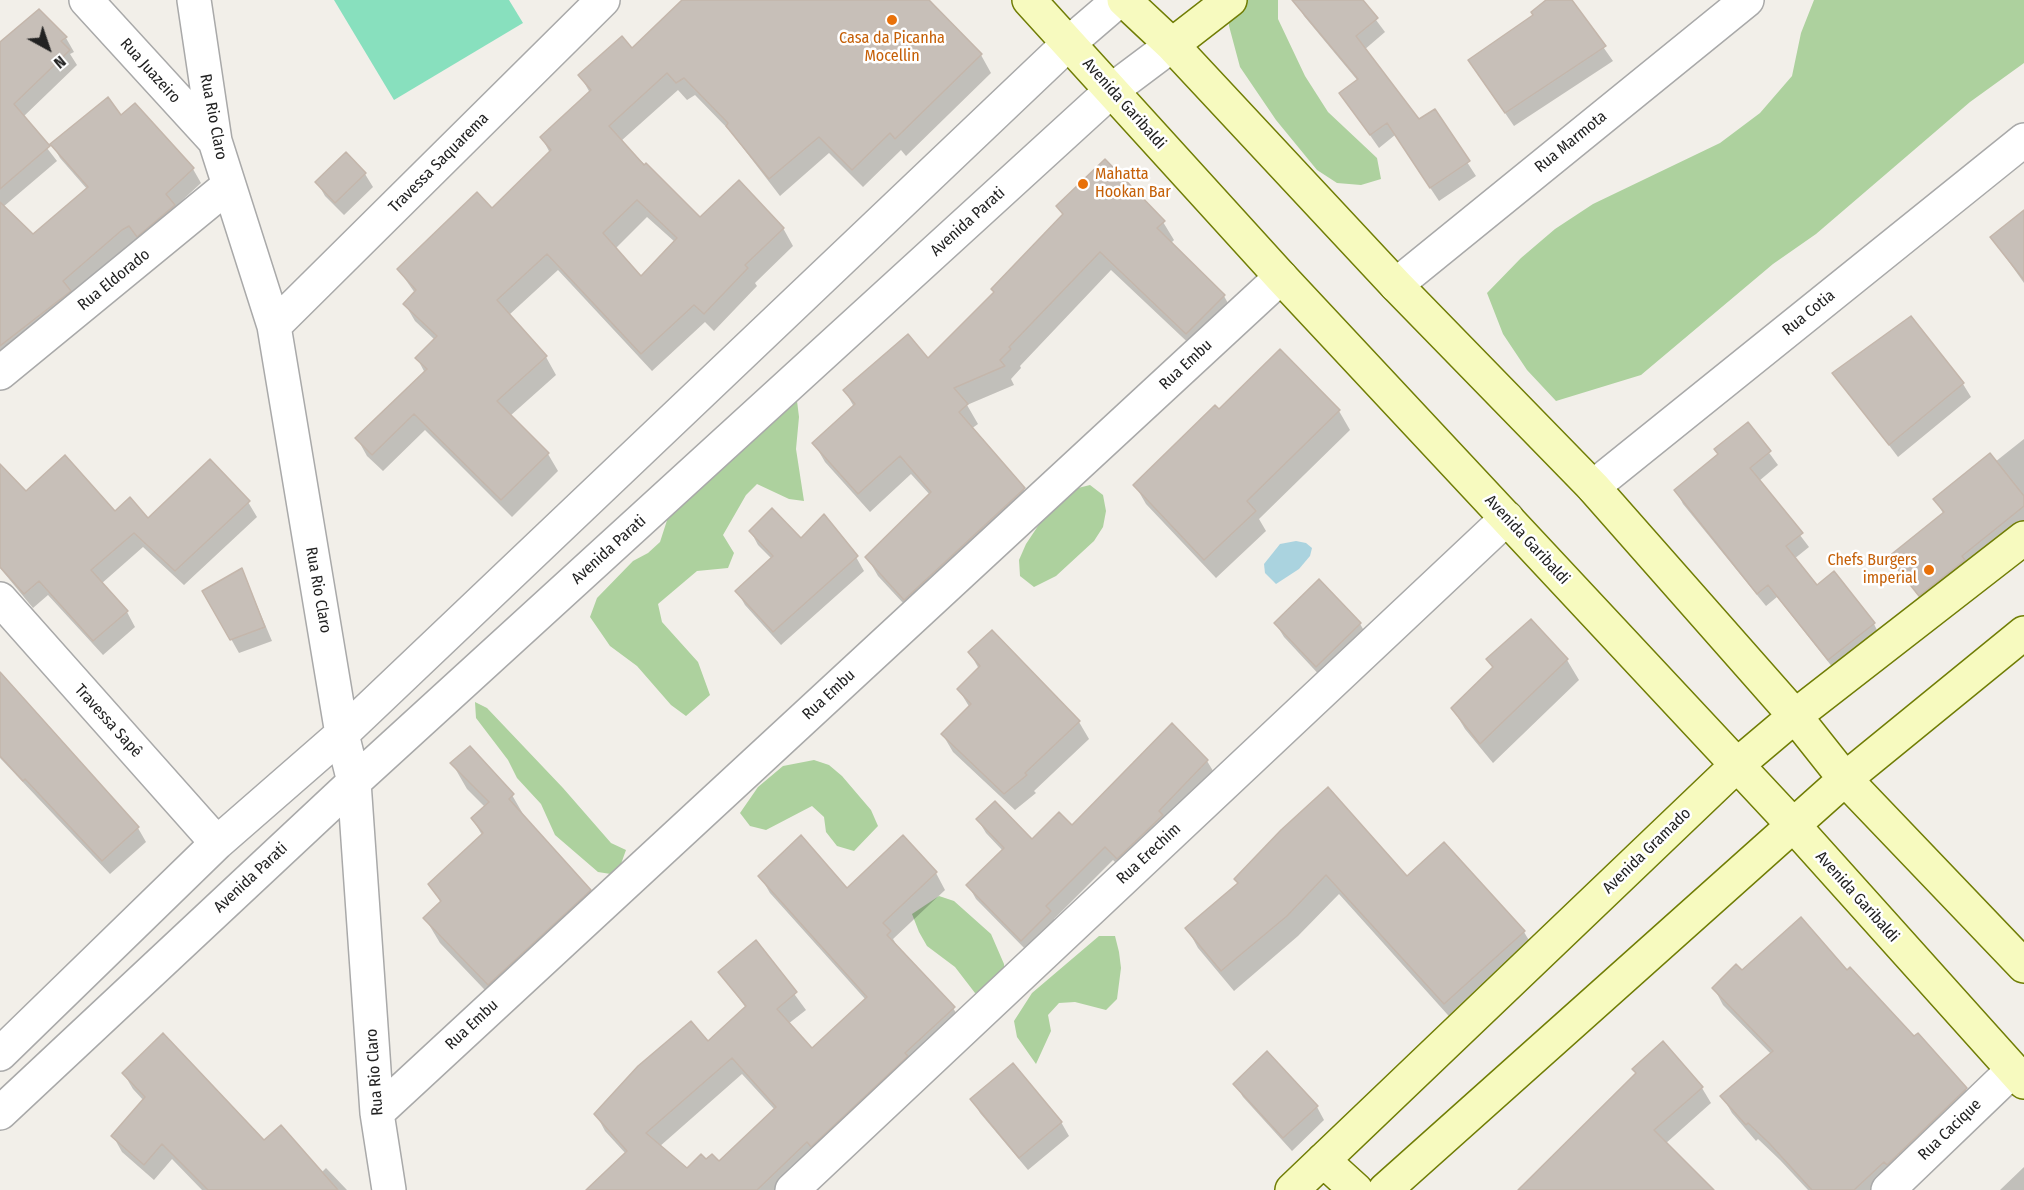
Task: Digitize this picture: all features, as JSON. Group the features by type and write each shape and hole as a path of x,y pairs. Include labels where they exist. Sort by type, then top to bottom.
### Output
{"main road":[{"name":"Avenida Garibaldi","path":"1029,0 1281,277 1795,827 2019,1076"},
{"path":"1122,0 1172,45 1396,285 1593,487 1795,716 1845,779 2024,966"},
{"name":"Avenida Parati","path":"1172,45 1230,0"},
{"name":"Avenida Gramado","path":"1292,1190 1737,765 1795,716 2024,538"},
{"path":"1385,1190 1795,827 1845,779 2024,633"},
{"path":"1323,1160 1356,1190"}],"street":[{"name":"Rua Juazeiro","path":"86,0 214,141"},
{"name":"Rua Rio Claro","path":"194,0 214,141 274,326 342,734 354,782 377,1113 388,1189"},
{"name":"Travessa Saquarema","path":"274,326 603,0"},
{"path":"0,1054 217,843 342,734 1069,43 1122,0"},
{"name":"Rua Marmota","path":"1396,285 1747,0"},
{"name":"Avenida Parati","path":"0,1113 354,782 1112,90 1172,45"},
{"name":"Rua Cotia","path":"1593,487 2024,140"},
{"name":"Rua Eldorado","path":"0,373 228,186"},
{"name":"Rua Embu","path":"377,1113 1281,277"},
{"name":"Rua Erechim","path":"792,1190 1507,518"},
{"name":"Travessa Sapê","path":"0,599 217,843"},
{"name":"Rua Cacique","path":"1888,1190 2019,1076"}],"green space":[{"path":"334,0 509,0 523,23 394,100"},
{"path":"1232,0 1278,0 1278,19 1305,76 1328,112 1377,158 1381,179 1361,185 1337,183 1317,170 1276,120 1240,67 1229,26 1228,5"},
{"path":"1814,0 2024,0 2024,63 1970,102 1816,234 1773,264 1641,375 1556,401 1527,370 1503,334 1487,293 1521,258 1555,229 1593,204 1720,143 1760,113 1792,76 1801,33"},
{"path":"789,384 797,401 799,417 796,449 804,501 789,499 757,484 746,495 723,535 734,553 728,568 697,571 658,604 662,622 698,662 710,695 686,716 671,705 637,666 610,646 590,617 597,598 633,561 648,553 660,542 670,511"},
{"path":"1090,485 1103,495 1106,511 1103,527 1094,541 1056,576 1034,587 1020,576 1019,560 1026,544 1046,514 1074,489"},
{"path":"475,702 487,708 563,788 611,843 626,850 617,875 598,872 555,835 541,804 517,778 508,760 476,718"},
{"path":"814,760 829,765 842,776 871,810 878,826 854,851 837,846 826,832 824,817 812,806 766,830 750,826 740,813 758,787 783,766"},
{"path":"939,896 954,901 991,934 1004,964 1004,981 991,992 975,993 955,967 927,946 919,932 912,914"},
{"path":"1099,936 1115,936 1121,968 1117,999 1106,1010 1075,1002 1059,1003 1048,1015 1051,1031 1036,1064 1017,1037 1014,1021 1032,993"}],"water":[{"path":"1296,541 1306,543 1312,548 1310,556 1299,569 1276,584 1265,573 1264,564 1280,544"}],"building":[{"path":"682,0 929,0 982,54 895,139 890,133 852,170 819,137 769,179 726,126 728,123 684,78 676,83 667,73 609,126 644,165 646,163 700,217 739,180 784,228 745,265 748,268 704,314 694,305 641,354 547,254 497,300 547,356 497,401 549,453 501,500 414,414 372,455 355,438 427,369 415,358 437,336 403,304 416,290 397,269 477,192 492,208 551,150 540,137 591,90 578,75 622,36 632,48","holes":["637,200 677,238 641,276 603,233"]},
{"path":"1292,0 1363,0 1378,18 1356,36 1419,119 1435,109 1470,161 1430,188 1387,123 1370,135 1339,93 1358,79"},
{"path":"1546,0 1572,0 1606,46 1505,113 1468,60 1533,15 1531,12"},
{"path":"39,9 67,37 61,41 70,50 14,104 50,146 0,189 0,42"},
{"path":"108,97 121,115 135,103 194,168 166,194 175,205 137,237 129,226 122,230 63,281 71,291 0,346 0,202 33,234 88,187 50,144"},
{"path":"346,152 366,173 335,203 315,182"},
{"path":"1105,159 1165,221 1157,228 1225,295 1186,334 1100,252 1009,347 1011,349 1000,360 1005,366 954,388 968,404 959,412 1025,488 904,600 865,557 931,492 900,456 858,494 812,443 855,404 843,390 908,334 928,358 994,292 991,289 1063,214 1056,206"},
{"path":"2024,210 2024,280 1990,237"},
{"path":"1911,316 1964,383 1889,445 1832,373"},
{"path":"1280,349 1340,410 1247,501 1256,511 1204,560 1133,485 1215,405 1219,409"},
{"path":"1748,422 1771,451 1750,468 1803,533 1786,546 1817,585 1834,571 1875,623 1828,660 1768,585 1757,594 1674,490 1718,454 1714,449"},
{"path":"1990,453 2024,496 2024,506 1962,556 1965,560 1919,596 1888,557 1944,512 1933,499"},
{"path":"65,455 115,511 130,497 148,518 210,459 250,501 175,571 134,533 91,570 128,611 93,641 39,581 24,594 0,567 0,464 26,491"},
{"path":"772,508 801,538 824,514 858,556 773,632 735,591 773,556 749,531"},
{"path":"242,568 265,627 230,640 202,591"},
{"path":"1319,579 1361,623 1316,667 1274,623"},
{"path":"1531,619 1568,659 1480,744 1451,708 1493,667 1486,659"},
{"path":"992,630 1080,721 1025,773 1027,775 1004,794 941,734 971,704 957,689 980,666 968,652"},
{"path":"0,672 139,827 102,861 25,779 23,781 0,756"},
{"path":"1172,723 1208,760 1159,811 1163,815 1117,859 1105,847 1046,906 1051,911 1021,941 966,885 1004,848 976,819 995,801 1032,839 1059,812 1072,825"},
{"path":"470,746 514,794 509,799 591,890 488,985 423,918 441,901 428,884 483,833 471,818 489,802 450,763"},
{"path":"1328,787 1407,876 1444,842 1525,931 1444,1004 1326,875 1287,916 1221,971 1185,928 1238,883 1234,879 1281,830"},
{"path":"801,835 847,888 903,835 937,872 883,923 891,931 887,935 955,1007 905,1053 908,1056 811,1147 807,1142 757,1190 586,1190 627,1151 594,1114 638,1066 691,1021 708,1041 746,1006 718,972 756,940 797,992 777,1009 812,1048 867,997 758,876","holes":["732,1058 776,1107 719,1161 712,1154 706,1159 701,1154 687,1168 646,1133"]},
{"path":"1801,917 1847,970 1850,967 1914,1036 1918,1033 1967,1088 1887,1165 1884,1162 1854,1190 1812,1190 1769,1143 1748,1123 1746,1125 1720,1096 1773,1051 1712,988 1736,964 1742,970"},
{"path":"163,1033 264,1140 281,1125 338,1190 208,1190 162,1144 144,1165 111,1136 145,1097 122,1073"},
{"path":"1663,1041 1703,1087 1654,1130 1714,1190 1518,1190 1636,1073 1632,1069"},
{"path":"1267,1051 1318,1106 1283,1138 1233,1084"},
{"path":"1013,1063 1062,1122 1019,1158 970,1099"}],"place":[{"name":"Casa da Picanha Mocellin","path":"892,20"},
{"name":"Mahatta Hookan Bar","path":"1083,184"},
{"name":"Chefs Burgers imperial","path":"1929,570"}]}
